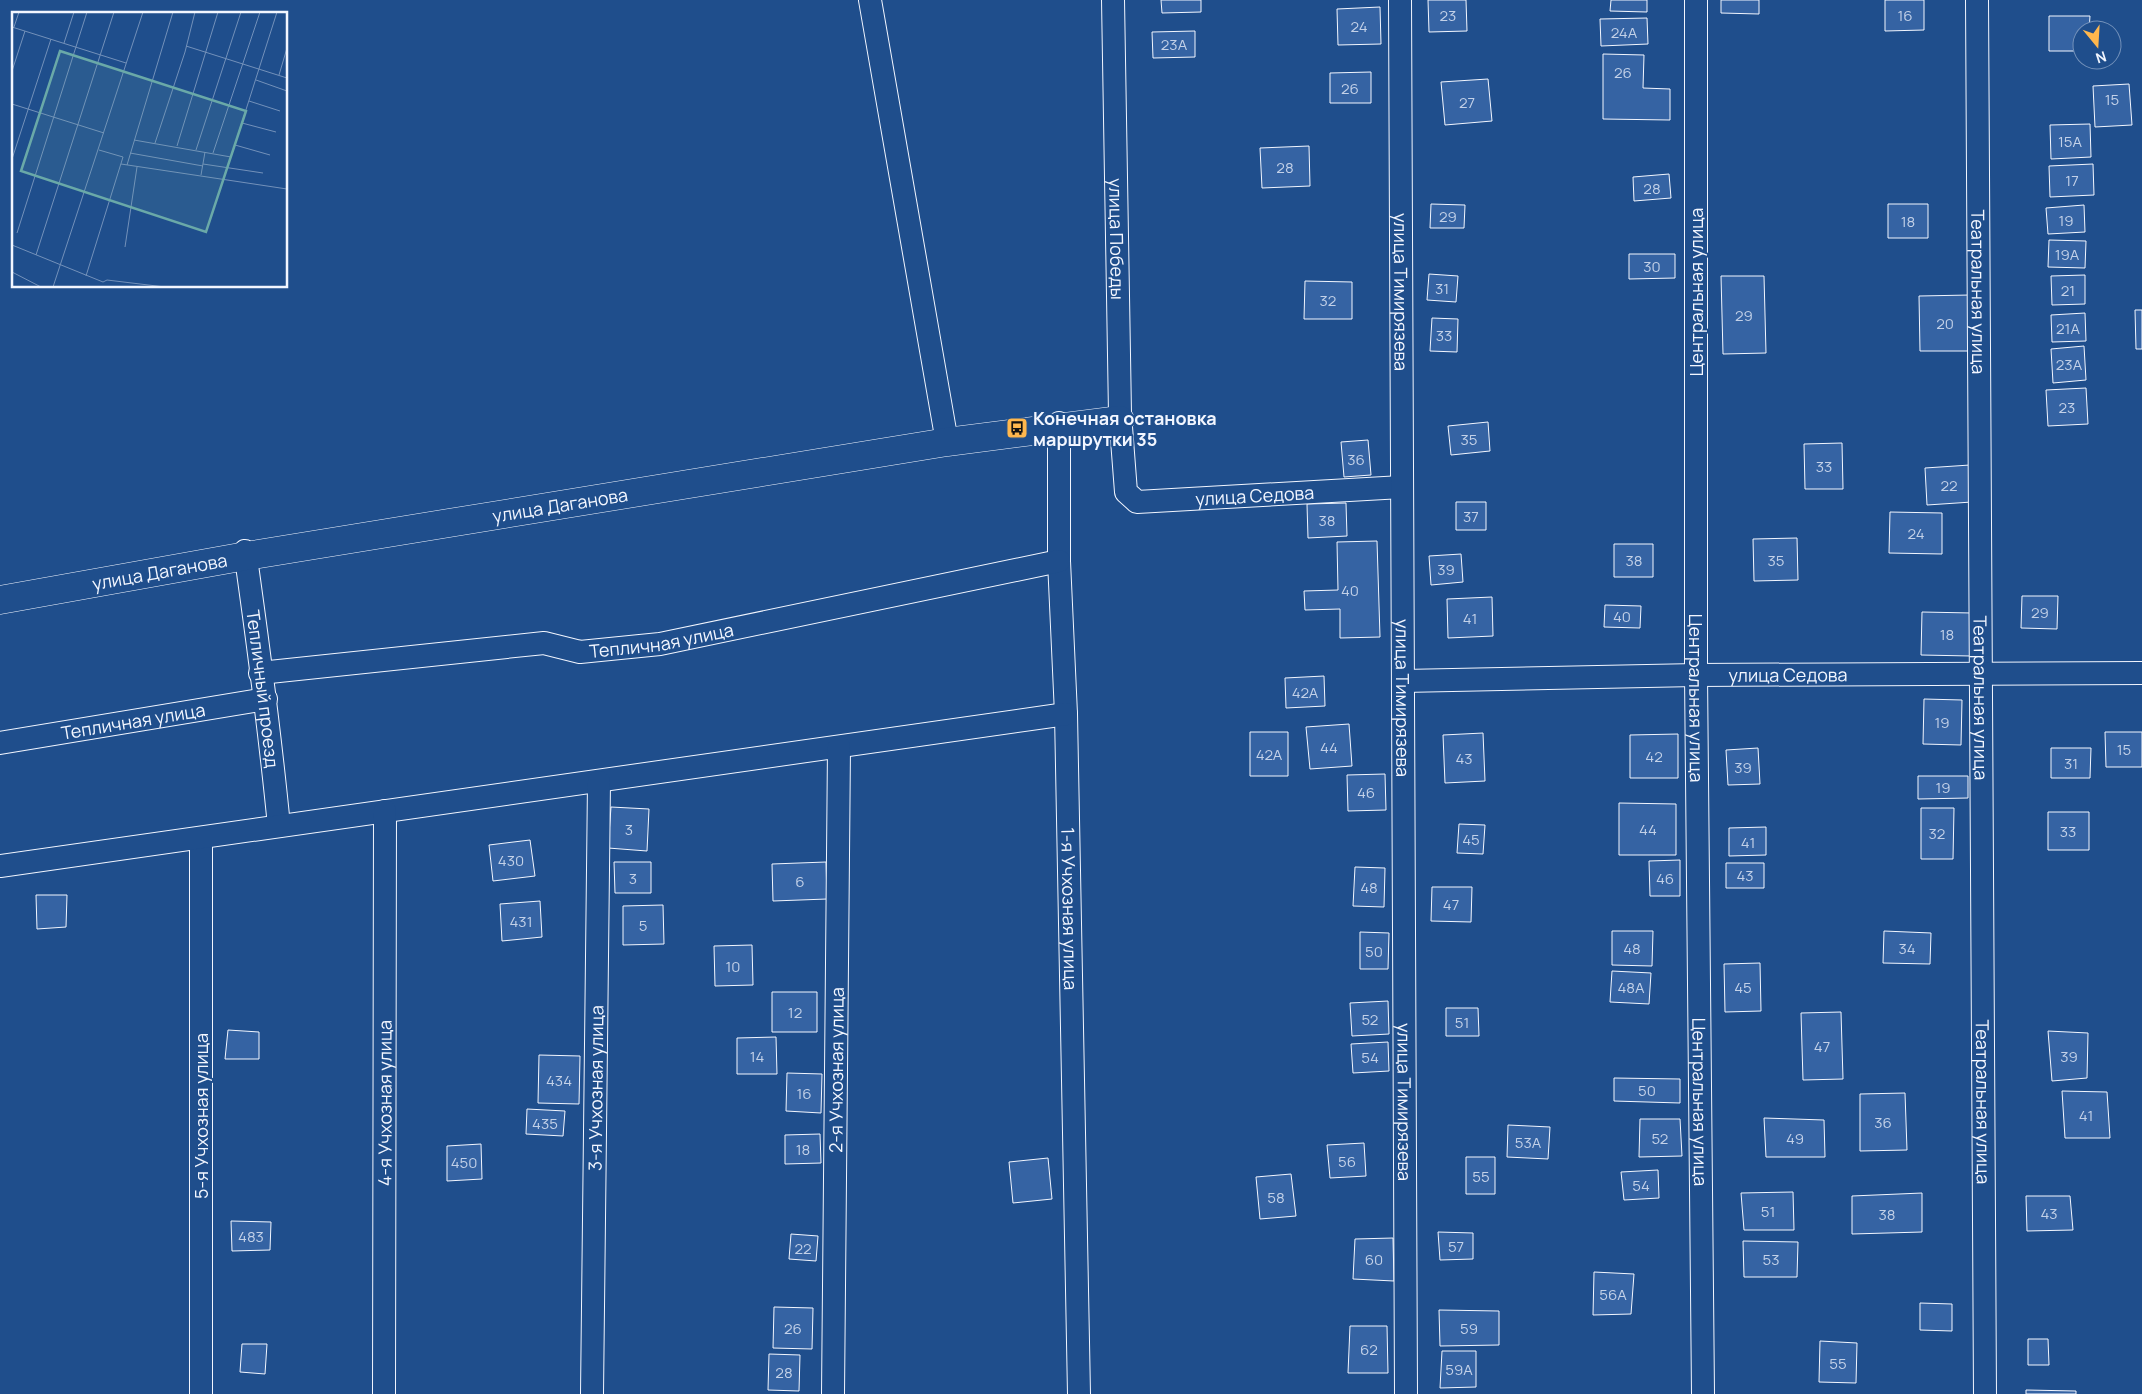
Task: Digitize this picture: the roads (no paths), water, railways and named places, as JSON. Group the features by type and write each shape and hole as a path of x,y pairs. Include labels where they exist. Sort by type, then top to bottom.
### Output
{"main road":[{"name":"улица Даганова","path":"0,594 947,440 1120,417"},
{"name":"улица Даганова","path":"0,600 246,554"}],"street":[{"path":"870,0 947,440"},
{"name":"улица Победы","path":"1113,0 1120,417 1124,477"},
{"name":"улица Тимирязева","path":"1400,0 1406,1394"},
{"name":"Центральная улица","path":"1696,0 1696,675 1704,1394"},
{"name":"Театральная улица","path":"1977,0 1985,1394"},
{"name":"1-я Учхозная улица","path":"1059,426 1059,561 1066,714 1079,1394"},
{"name":"улица Седова","path":"1124,477 1126,492 1136,502 1402,486"},
{"name":"Тепличный проезд","path":"246,554 260,673 266,699 279,826"},
{"name":"Тепличная улица","path":"260,673 544,644 580,652 660,644 1059,561"},
{"name":"улица Седова","path":"1403,681 1696,675 2142,673"},
{"name":"Тепличная улица","path":"0,744 266,699"},
{"path":"0,866 1066,714"},
{"name":"2-я Учхозная улица","path":"833,1394 839,747"},
{"name":"3-я Учхозная улица","path":"592,1394 599,782"},
{"name":"4-я Учхозная улица","path":"384,1394 385,811"},
{"name":"5-я Учхозная улица","path":"200,838 201,1394"}],"place":[{"name":"Конечная остановка маршрутки 35","path":"1017,428"}]}
